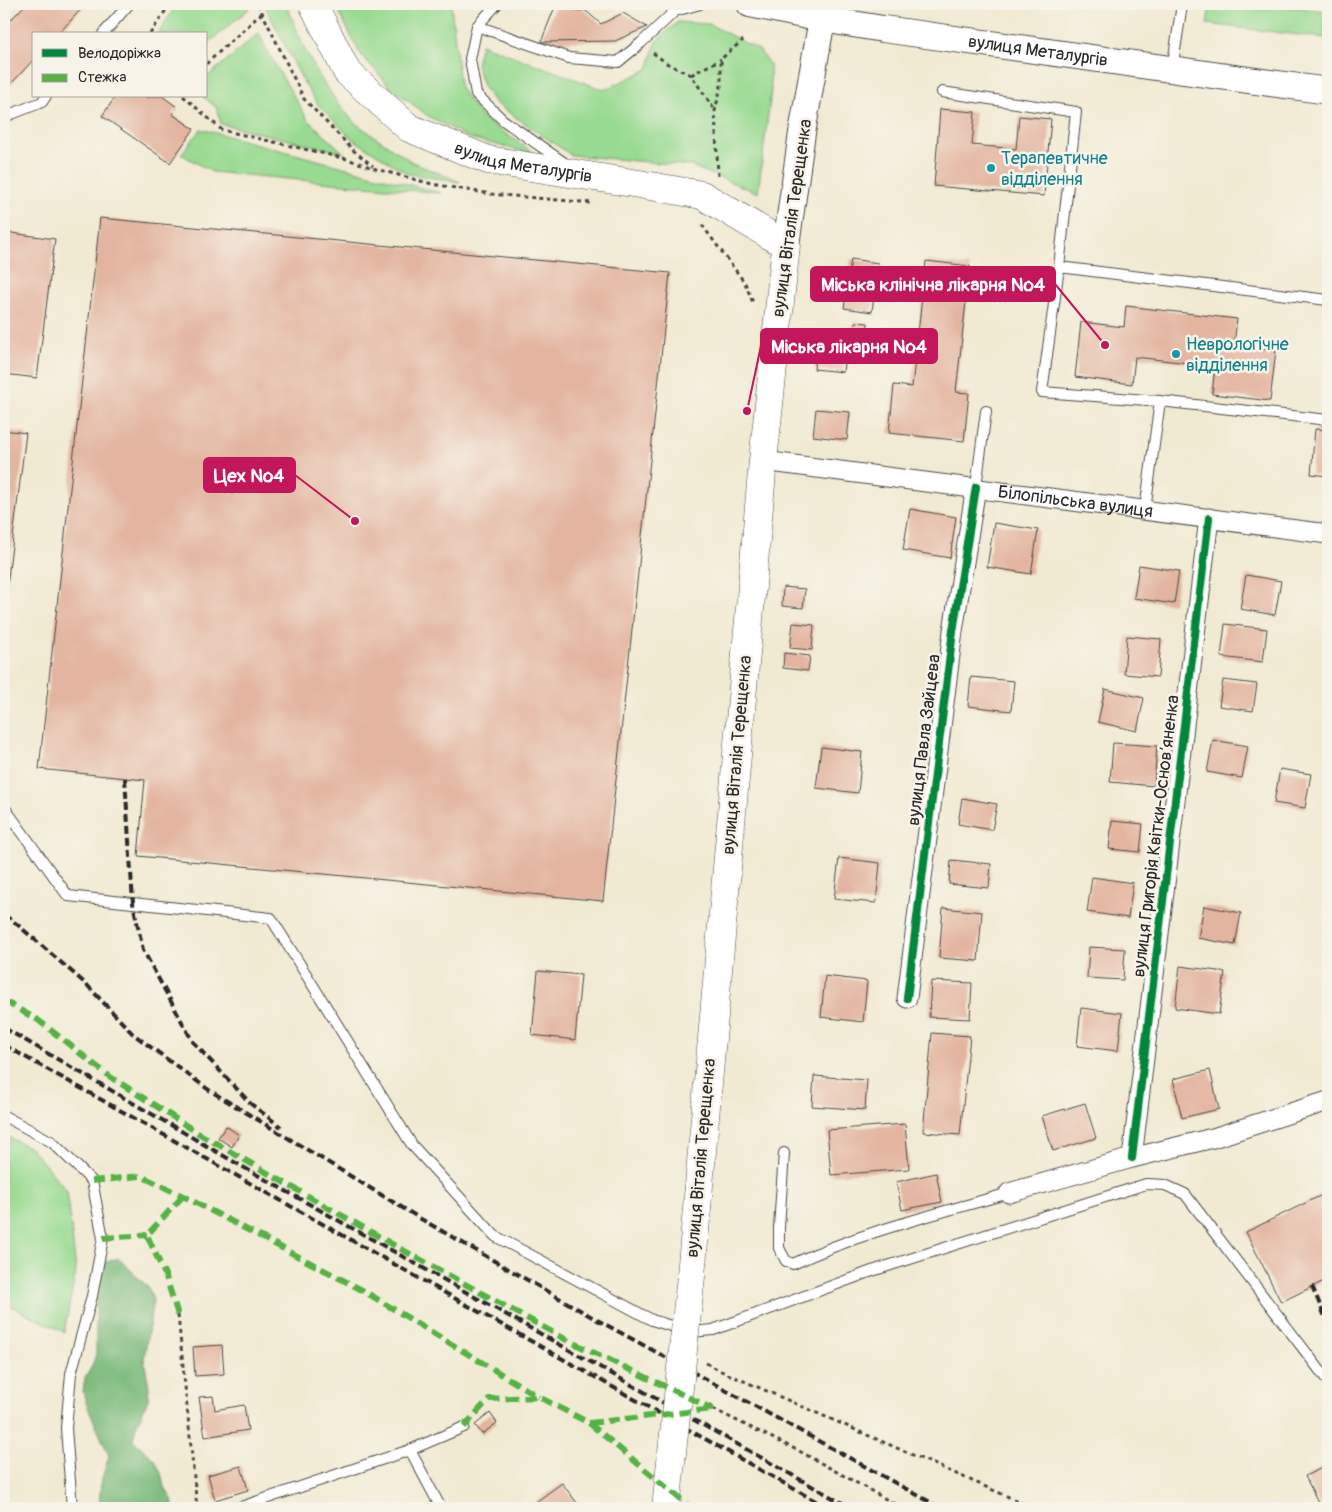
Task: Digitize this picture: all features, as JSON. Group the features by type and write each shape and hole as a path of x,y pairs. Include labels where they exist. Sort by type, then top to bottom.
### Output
{"main road":[{"name":"вулиця Металургів","path":"313,4 347,72 409,128 488,160 702,195 786,245"},
{"name":"вулиця Металургів","path":"750,4 823,11 1172,70 1328,91"},
{"name":"вулиця Віталія Терещенка","path":"666,1508 691,1276 763,461 786,245 802,133 823,11"}],"street":[{"name":"Білопільська вулиця","path":"763,461 976,487 1328,534"},
{"name":"вулиця Павла Зайцева","path":"907,998 953,631 976,487"},
{"name":"вулиця Григорія Квітки-Основʼяненка","path":"1132,1158 1209,518"},
{"path":"1009,1193 1132,1158 1213,1138 1328,1101"}],"lane":[{"path":"105,32 129,4"},
{"path":"497,4 477,26 470,59 476,94 503,120 581,176"},
{"path":"477,26 569,58 618,62 675,11 700,4"},
{"path":"1172,70 1182,4"},
{"path":"942,92 1076,112 1059,267 1042,392 1160,401 1328,420"},
{"path":"4,114 9,115 17,112 42,102 45,98"},
{"path":"1059,267 1328,300"},
{"path":"1145,510 1160,401"},
{"path":"976,487 986,411"},
{"path":"4,807 68,896 271,918 412,1145 495,1236 652,1320 690,1332 713,1330 872,1271 1146,1184 1165,1185 1185,1194 1328,1381"},
{"path":"4,1116 52,1142 92,1181 103,1238 92,1296 71,1374 66,1428 72,1508"},
{"path":"784,1153 779,1248 786,1261 793,1264 886,1229 1009,1193"},
{"path":"238,1508 410,1450 464,1426"},
{"path":"410,1450 441,1508"}],"path":[{"path":"151,32 170,4"},
{"path":"258,4 304,99 353,150 376,169"},
{"path":"208,62 262,13"},
{"path":"691,75 721,59 743,40"},
{"path":"641,43 668,64 691,75 715,111"},
{"path":"718,183 715,111 721,86 721,59"},
{"path":"186,98 222,130 347,158 376,169 432,184 490,194 601,204"},
{"path":"701,223 745,283 755,308"},
{"path":"178,1315 197,1508"},
{"path":"703,1362 721,1372 1034,1508"},
{"path":"713,1409 801,1452 902,1508"}],"green space":[{"path":"177,4 248,4 250,8 208,43 208,32 159,32"},
{"path":"271,4 286,4 305,50 323,82 355,123 412,162 460,182 408,174 351,138 319,106 303,81 266,8"},
{"path":"335,4 451,4 460,88 481,117 537,155 469,138 428,116 390,87 359,52"},
{"path":"1210,4 1265,4 1327,11 1324,38 1207,24"},
{"path":"678,22 709,24 759,50 770,65 771,91 758,193 691,166 571,155 495,103 483,86 476,64 481,44 604,90 648,69 657,40"},
{"path":"259,33 267,51 308,120 344,153 221,124 216,107 205,98 208,98 208,76"},
{"path":"201,129 441,193 212,172 181,154"},
{"path":"4,1135 31,1148 67,1191 76,1271 64,1332 4,1303"},
{"path":"118,1258 148,1287 153,1300 144,1359 149,1387 148,1400 136,1426 133,1440 154,1459 161,1473 164,1487 172,1499 174,1508 100,1508 100,1488 109,1456 83,1392 85,1378 96,1354 96,1286 104,1263"}],"building":[{"path":"26,4 86,4 60,32 32,32 32,61 10,85 4,79 4,27"},
{"path":"556,4 578,4 601,24 623,13 647,27 615,41 541,42"},
{"path":"115,98 165,98 177,107 172,114 194,129 170,163 102,116"},
{"name":"Терапевтичне відділення","path":"940,109 975,112 972,145 1016,149 1019,116 1051,119 1044,196 934,186"},
{"path":"100,218 670,273 603,901 138,856 145,780 39,769"},
{"path":"4,232 55,239 37,378 4,374"},
{"path":"851,259 878,263 872,312 844,308"},
{"path":"926,261 970,266 956,392 969,393 964,441 889,433 894,385 912,387"},
{"name":"Неврологічне відділення","path":"1126,306 1237,319 1234,345 1276,350 1270,401 1212,394 1215,366 1135,357 1132,384 1075,377 1081,322 1124,327"},
{"path":"855,322 868,323 866,343 853,341"},
{"path":"817,342 846,345 843,372 814,369"},
{"path":"816,409 850,412 847,440 813,436"},
{"path":"1315,429 1328,430 1328,476 1311,474"},
{"path":"4,430 26,433 5,602 4,602"},
{"path":"910,509 956,517 950,558 903,550"},
{"path":"994,523 1038,530 1031,574 987,567"},
{"path":"1139,565 1179,571 1174,604 1134,598"},
{"path":"1246,575 1281,581 1275,615 1240,609"},
{"path":"783,587 805,589 803,608 782,606"},
{"path":"793,623 814,625 812,650 790,648"},
{"path":"1225,624 1267,629 1263,662 1221,657"},
{"path":"1127,636 1161,639 1158,677 1124,674"},
{"path":"784,653 810,656 808,671 783,668"},
{"path":"971,677 1014,681 1011,711 968,706"},
{"path":"1223,680 1257,684 1253,711 1219,706"},
{"path":"1105,689 1144,698 1137,731 1098,722"},
{"path":"1213,740 1248,746 1242,778 1207,772"},
{"path":"1113,743 1157,746 1154,786 1110,782"},
{"path":"821,747 862,752 858,793 816,788"},
{"path":"1280,769 1311,774 1305,808 1274,803"},
{"path":"962,798 997,804 992,830 958,824"},
{"path":"1112,821 1143,824 1140,852 1109,849"},
{"path":"839,858 880,863 876,903 834,899"},
{"path":"951,860 991,864 989,888 949,884"},
{"path":"1092,877 1133,883 1128,918 1087,912"},
{"path":"1204,906 1241,913 1235,945 1198,938"},
{"path":"943,908 982,912 978,961 939,958"},
{"path":"1089,947 1125,949 1123,980 1087,978"},
{"path":"1180,966 1225,972 1219,1014 1175,1008"},
{"path":"538,971 581,975 575,1040 532,1035"},
{"path":"825,976 867,981 863,1022 821,1017"},
{"path":"931,981 972,983 970,1019 929,1017"},
{"path":"1081,1008 1122,1013 1118,1051 1077,1046"},
{"path":"932,1033 970,1036 960,1135 923,1132"},
{"path":"1210,1070 1219,1109 1182,1118 1173,1079"},
{"path":"814,1076 867,1080 865,1110 812,1106"},
{"path":"1085,1103 1096,1138 1053,1151 1042,1116"},
{"path":"905,1124 909,1169 831,1175 827,1130"},
{"path":"226,1126 239,1135 232,1147 218,1138"},
{"path":"936,1173 942,1202 902,1210 896,1182"},
{"path":"1328,1192 1328,1279 1281,1302 1246,1232"},
{"path":"222,1345 224,1374 195,1376 193,1347"},
{"path":"213,1396 215,1410 244,1405 248,1430 205,1437 199,1397"},
{"path":"490,1413 497,1423 482,1434 475,1425"},
{"path":"1328,1465 1328,1500 1319,1504 1305,1476"},
{"path":"241,1466 248,1490 215,1500 208,1475"},
{"path":"562,1483 580,1507 536,1508 533,1504"}],"railway":[{"path":"125,778 133,903 143,950 193,1042 251,1104 281,1127"},
{"path":"4,915 87,985 133,1034 209,1090 421,1219 592,1317 941,1508"},
{"path":"4,1028 236,1163 851,1508"},
{"path":"4,1045 828,1508"},
{"path":"1312,1286 1328,1324"}],"marked path":[{"path":"4,1001 38,1020 109,1076 198,1133 257,1167 565,1339 713,1409"},
{"path":"92,1181 141,1176 183,1196 362,1290 539,1397"},
{"path":"178,1315 166,1277 147,1235 183,1196"},
{"path":"103,1238 147,1235"},
{"path":"464,1427 489,1399 539,1397 589,1423 713,1409"},
{"path":"589,1423 691,1508"}],"cycle path":[{"path":"907,998 953,631 976,487"},
{"path":"1132,1158 1209,518"}],"place":[{"name":"Терапевтичне відділення","path":"991,168"},
{"name":"Міська клінічна лікарня №4","path":"1105,345"},
{"name":"Неврологічне відділення","path":"1176,354"},
{"name":"Міська лікарня №4","path":"747,411"},
{"name":"Цех №4","path":"355,521"}]}
